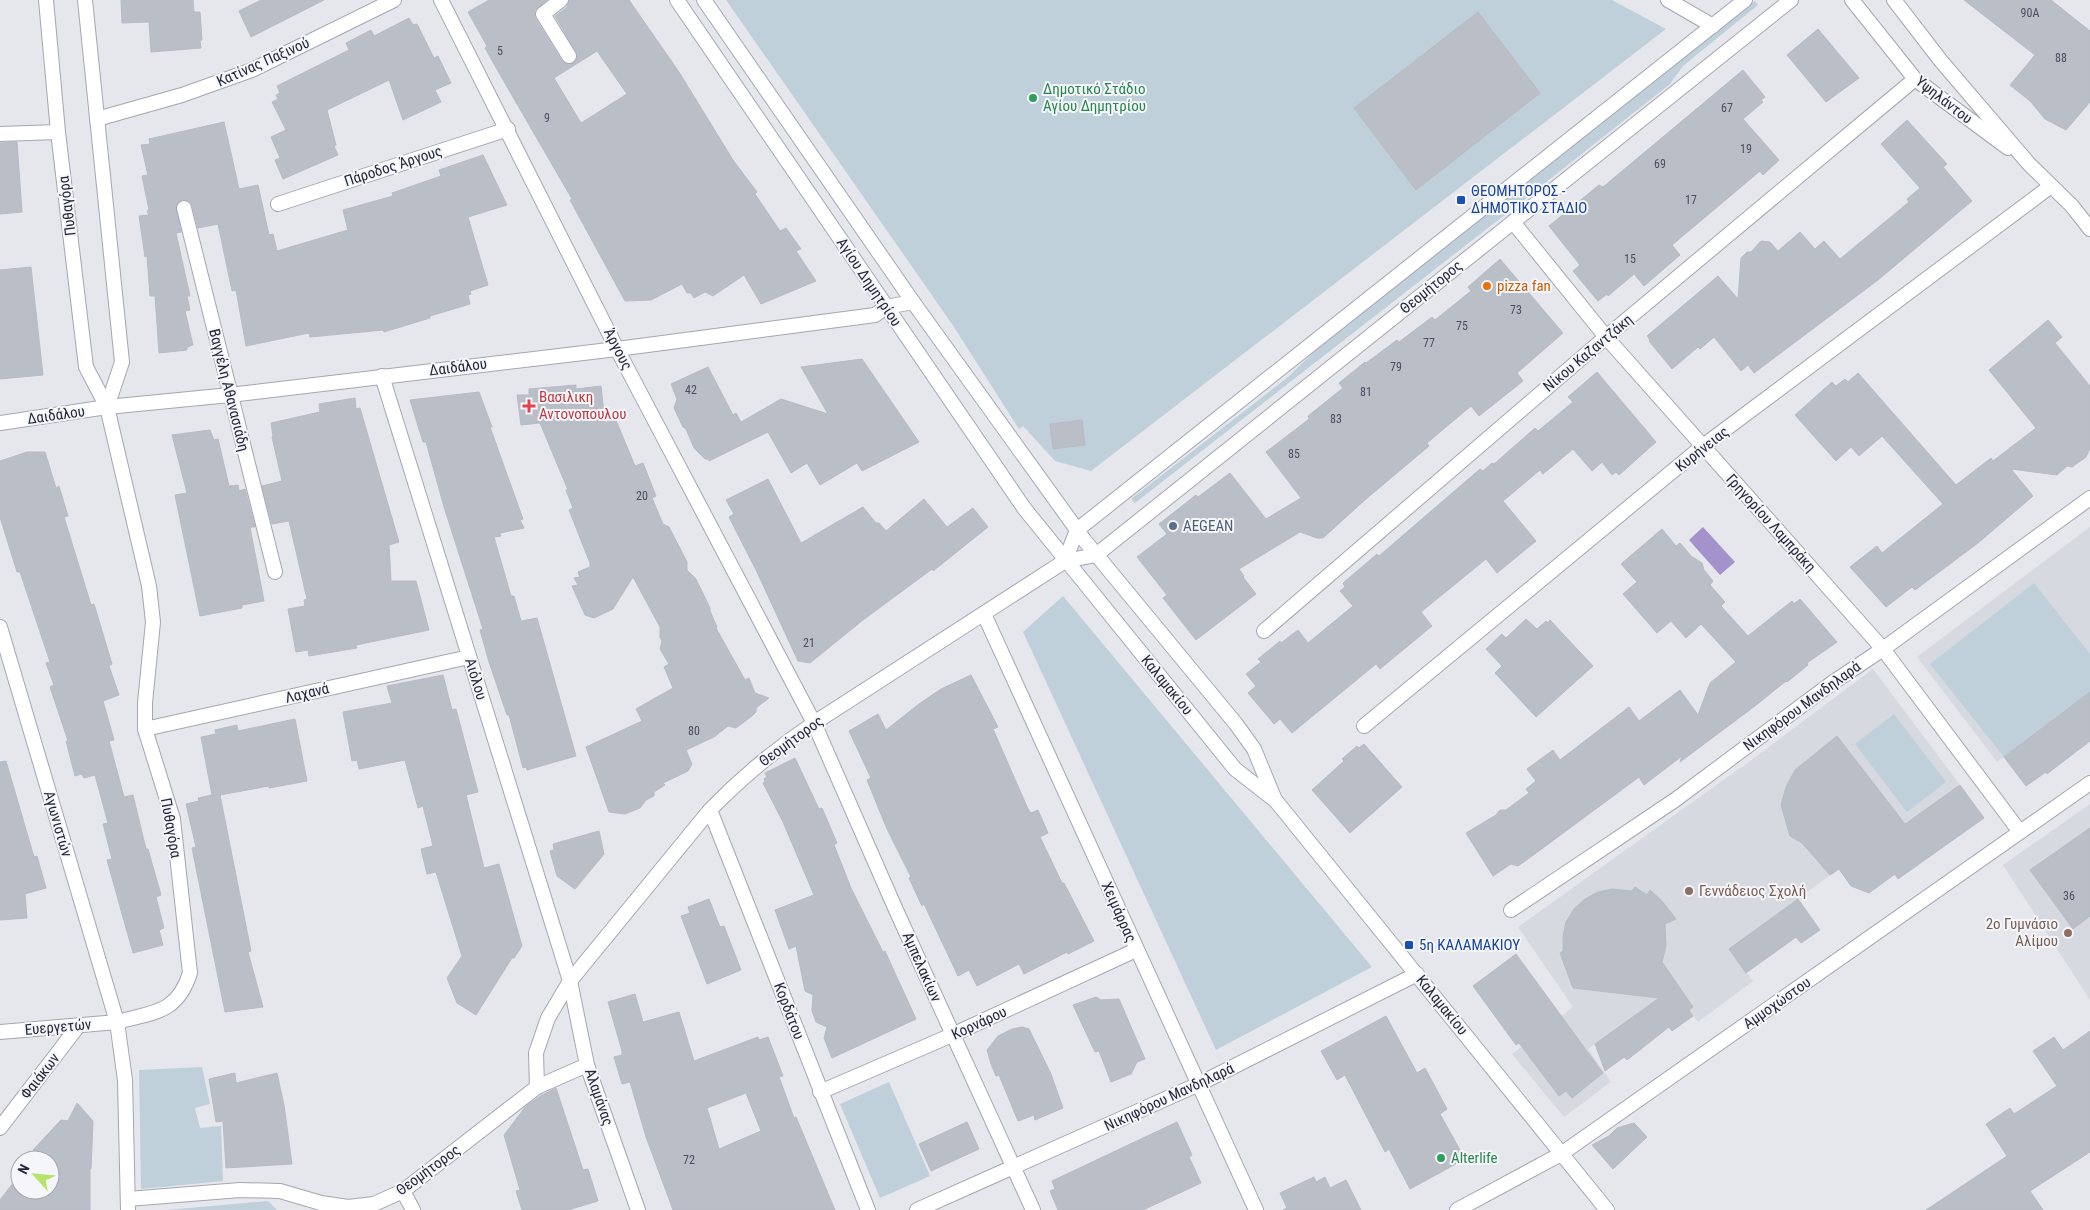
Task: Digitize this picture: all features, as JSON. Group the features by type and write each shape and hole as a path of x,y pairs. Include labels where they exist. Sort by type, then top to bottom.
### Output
{"street":[{"name":"Πυθαγόρα","path":"46,0 58,132 86,367 107,407 149,586 153,622 145,703 145,729 172,819 190,973 181,994 175,1002 165,1009 117,1022"},
{"path":"84,0 122,362 107,407"},
{"name":"Κατίνας Παξινού","path":"97,119 182,95 252,70 394,0"},
{"name":"Άργους","path":"440,0 508,129 617,349 814,723"},
{"path":"561,0 543,14 569,56"},
{"name":"Αγίου Δημητρίου","path":"677,0 1024,508 1065,561"},
{"name":"Αγίου Δημητρίου","path":"704,0 913,302 1096,555"},
{"path":"1668,0 1713,26"},
{"name":"Θεομήτορος","path":"1077,530 1745,0"},
{"name":"Θεομήτορος","path":"537,1087 536,1053 548,1018 570,981 710,810 752,770 780,746 814,723 1065,561 1096,555 1791,0"},
{"name":"Υψηλάντου","path":"1852,0 1915,79 2029,164"},
{"name":"Υψηλάντου","path":"1894,0 1941,62 2029,164 2072,206 2090,229"},
{"name":"Νίκου Καζαντζάκη","path":"1264,631 1606,337 1915,79"},
{"name":"Πάροδος Άργους","path":"278,204 508,129"},
{"path":"0,134 58,132"},
{"name":"Κυρήνειας","path":"1364,726 1703,446 2051,186"},
{"path":"2072,206 2090,209"},
{"name":"Βαγγέλη Αθανασιάδη","path":"184,208 275,572"},
{"name":"Γρηγορίου Λαμπράκη","path":"1513,222 1606,337 1883,649 2020,832"},
{"name":"Δαιδάλου","path":"0,423 107,407 230,395 617,349 875,315 886,307 913,302"},
{"name":"Αιόλου","path":"382,376 570,981"},
{"name":"Νικηφόρου Μανδηλαρά","path":"1510,910 1675,800 1832,683 1883,649 2090,498"},
{"path":"1065,561 1077,530"},
{"name":"Καλαμακίου","path":"1096,555 1254,749 1276,801"},
{"name":"Καλαμακίου","path":"1065,561 1235,769 1276,801 1607,1210"},
{"name":"Χειμάρρας","path":"984,614 1256,1210"},
{"name":"Αγωνιστών","path":"0,627 117,1022"},
{"name":"Λαχανά","path":"145,729 469,657"},
{"name":"Αμπελακίων","path":"814,723 952,1035 1033,1210"},
{"name":"Αμμοχώστου","path":"1457,1210 1561,1154 2090,783"},
{"name":"Κορδάτου","path":"710,810 868,1210"},
{"name":"Κορνάρου","path":"820,1092 952,1035 1136,950"},
{"name":"Νικηφόρου Μανδηλαρά","path":"917,1210 1199,1084 1417,974"},
{"name":"Αλαμάνας","path":"570,981 587,1065 638,1210"},
{"path":"117,1022 125,1080 128,1205"},
{"name":"Ευεργετών","path":"0,1032 117,1022"},
{"name":"Φαιάκων","path":"0,1128 79,1025"},
{"name":"Θεομήτορος","path":"128,1205 240,1190 280,1191 348,1207 374,1204 402,1191 537,1087 587,1065"},
{"path":"402,1191 414,1210"}],"shaded area":[{"path":"726,0 1612,0 1666,29 1091,471 1055,461 1023,426 1019,429 952,324"},
{"path":"1755,1 1758,5 1683,66 1670,84 1135,503 1131,499 1288,377 1344,323 1523,185"},
{"path":"1703,527 1735,562 1720,575 1689,540"},
{"path":"2090,527 2090,692 1997,762 1917,657"},
{"path":"2034,583 2090,654 2090,692 2004,757 1930,664"},
{"path":"1063,596 1372,967 1216,1050 1023,632"},
{"name":"Γεννάδειος Σχολή","path":"1873,669 1960,785 1833,873 1729,949 1753,981 1698,1022 1689,1010 1677,985 1588,1049 1611,1082 1564,1117 1512,1054 1573,1007 1518,927 1750,761"},
{"path":"1894,714 1946,782 1907,812 1855,744"},
{"name":"2ο Γυμνάσιο Αλίμου","path":"2090,804 2090,1000 2003,865"},
{"path":"202,1067 210,1104 195,1108 200,1128 221,1126 223,1181 141,1189 139,1070"},
{"path":"889,1082 930,1176 880,1198 840,1104"},
{"path":"268,1201 277,1210 167,1210"}],"building":[{"path":"121,0 193,0 194,12 200,12 201,48 151,52 149,22 122,23"},
{"path":"261,0 324,0 251,37 239,11"},
{"path":"489,0 547,0 535,10 535,18 562,61 569,65 576,61 578,55 555,16 567,7 570,0 629,0 679,72 733,160 757,192 755,194 780,231 786,228 801,249 796,251 816,281 761,304 744,275 713,296 705,292 694,298 691,293 687,293 682,284 651,300 625,301 570,200 572,199 485,48 487,46 468,12","holes":["597,51 627,94 581,123 554,78"]},
{"path":"1964,0 2051,0 2090,31 2090,102 2066,130 2045,119 2030,101 2010,85 2035,55"},
{"path":"1478,12 1540,93 1416,190 1354,108"},
{"path":"409,18 413,25 417,24 434,58 438,56 451,83 435,90 441,102 403,120 389,80 327,110 336,145 334,146 338,155 283,179 275,160 280,158 271,137 286,130 272,102 278,99 276,95 280,93 277,86 349,50 346,43 371,30 374,36"},
{"path":"1818,29 1859,78 1826,102 1787,55"},
{"path":"1743,70 1765,97 1761,100 1763,102 1743,119 1779,160 1763,175 1760,171 1672,245 1680,255 1644,286 1634,274 1608,296 1607,294 1598,301 1573,271 1580,265 1549,226 1599,185 1603,187"},
{"path":"1907,120 1947,164 1943,167 1972,201 1878,280 1754,373 1748,365 1741,371 1714,337 1700,349 1698,347 1672,369 1647,336 1718,276 1738,299 1741,258 1747,252 1751,252 1761,241 1770,242 1778,251 1800,232 1815,249 1824,241 1840,259 1909,202 1907,199 1920,188 1881,144"},
{"path":"224,122 239,189 258,185 269,235 273,234 277,251 348,230 343,210 393,196 392,193 441,176 439,170 483,155 507,205 468,217 488,285 470,291 471,294 468,295 470,304 384,332 383,330 310,337 309,333 246,346 236,290 232,291 218,224 198,228 192,205 190,202 182,199 176,206 181,232 176,233 190,296 187,296 190,310 185,311 193,345 187,347 187,350 159,353 155,296 150,296 147,256 145,257 139,216 149,215 142,176 148,175 141,145 150,144 149,139"},
{"path":"17,142 22,212 0,214 0,143"},
{"path":"1500,259 1563,333 1517,373 1523,381 1479,416 1471,406 1427,443 1429,446 1323,538 1317,538 1300,532 1239,569 1256,594 1196,640 1163,598 1167,595 1137,557 1167,534 1159,524 1196,495 1198,497 1230,473 1266,519 1301,498 1266,452 1309,419 1308,416 1343,388 1339,383 1365,362 1397,340 1399,342 1432,317 1435,320 1471,291 1468,287"},
{"path":"31,267 43,375 0,379 0,270"},
{"path":"2048,320 2062,337 2055,343 2090,386 2090,448 2086,457 2072,467 2067,466 2057,475 2011,469 2033,496 1978,543 1915,590 1912,587 1886,607 1850,567 1877,546 1882,553 1943,504 1882,436 1859,456 1851,447 1836,461 1795,415 1832,382 1836,386 1845,379 1848,382 1858,373 1956,485 1991,458 1993,461 2036,428 1989,370"},
{"path":"862,359 919,442 862,471 857,463 820,485 807,463 791,473 768,432 709,461 705,459 694,448 674,408 677,399 671,384 708,367 733,415 736,413 741,422 781,399 828,414 801,367"},
{"path":"1597,372 1656,442 1619,475 1616,472 1612,475 1602,462 1592,471 1573,449 1543,474 1540,470 1503,501 1536,541 1497,573 1486,559 1421,612 1432,626 1380,669 1376,664 1292,733 1280,719 1274,724 1248,693 1256,686 1246,674 1261,662 1258,659 1280,641 1281,643 1298,630 1308,643 1353,606 1340,591 1345,587 1343,583 1377,554 1379,556 1480,469 1483,471 1492,463 1494,464 1535,428 1538,431 1573,402 1568,397"},
{"path":"576,385 576,389 601,386 605,423 615,418 635,466 643,463 656,496 652,498 663,524 669,527 687,562 687,570 696,579 710,608 716,628 745,680 749,678 755,693 769,698 756,708 756,712 752,716 736,728 728,726 714,737 686,750 692,764 688,771 663,783 665,785 654,792 654,796 646,800 640,808 625,814 609,812 586,747 642,721 636,709 673,688 664,667 669,664 660,649 662,641 660,627 633,577 613,609 594,618 585,615 572,586 578,585 574,578 580,577 578,572 590,567 590,563 569,510 573,508 566,490 568,490 540,423 521,425 517,395 529,395 529,389"},
{"path":"479,392 523,519 520,520 524,528 500,533 501,536 494,537 511,596 514,596 521,621 537,618 576,756 527,770 526,767 523,768 509,715 507,715 489,662 480,630 483,629 444,507 426,442 423,442 410,400"},
{"path":"355,398 356,409 360,408 399,542 389,545 391,581 416,581 429,630 356,645 357,648 309,656 308,650 296,652 288,609 305,606 304,600 307,599 289,521 272,524 262,486 282,481 272,437 271,423 320,412 319,404"},
{"path":"1082,420 1085,445 1053,449 1050,424"},
{"path":"210,430 214,440 218,439 229,486 238,485 239,491 245,489 255,527 250,527 264,601 242,605 242,608 200,616 175,495 187,493 172,435"},
{"path":"27,452 45,452 56,488 59,486 68,516 64,517 91,605 94,604 112,664 109,666 119,695 103,701 114,740 109,741 124,797 133,795 146,849 148,849 161,895 156,897 164,928 159,930 163,945 133,953 107,860 112,859 103,824 108,823 95,775 84,778 82,774 75,776 66,741 68,741 50,687 54,685 46,663 50,662 20,572 17,572 0,517 0,461"},
{"path":"768,479 801,543 863,507 876,523 879,523 886,531 924,499 947,527 973,508 988,527 933,571 932,569 863,620 810,663 798,661 729,517 734,514 726,500"},
{"path":"1662,529 1676,546 1680,543 1691,556 1702,563 1704,570 1713,581 1710,585 1725,602 1721,606 1748,636 1792,601 1794,604 1800,599 1837,642 1807,663 1808,665 1787,682 1680,762 1682,756 1644,785 1639,777 1518,866 1511,864 1493,876 1466,833 1496,815 1500,810 1506,810 1529,793 1526,789 1536,781 1527,769 1553,750 1560,760 1629,707 1639,721 1680,690 1698,715 1710,683 1736,662 1701,624 1686,638 1671,621 1657,633 1623,594 1637,582 1621,564"},
{"path":"1526,619 1537,629 1550,620 1593,666 1536,717 1495,673 1502,666 1486,649 1502,634 1506,638"},
{"path":"443,675 452,710 456,709 478,792 466,795 484,868 499,864 522,946 514,958 512,958 476,1015 457,1003 447,978 462,956 436,872 427,874 421,849 433,846 423,806 418,808 405,760 359,769 357,760 352,761 343,712 392,703 387,686"},
{"path":"971,675 998,727 993,729 1028,809 1031,813 1038,810 1048,833 1040,837 1062,883 1064,883 1094,941 1068,954 1067,952 1024,974 1019,964 977,986 969,970 958,976 924,904 922,906 909,878 911,877 887,829 867,780 871,778 849,731 878,714 886,730 941,689"},
{"path":"2090,692 2090,741 2047,774 2046,772 2026,786 2004,757"},
{"path":"295,719 307,781 220,795 251,951 248,952 263,1007 225,1012 192,848 196,847 186,804 199,801 198,798 212,795 201,737 216,734 215,730 237,725 238,731"},
{"path":"1837,736 1905,824 1960,785 1984,818 1898,879 1895,874 1869,893 1851,886 1839,869 1830,875 1802,843 1790,836 1781,805 1786,787 1795,770"},
{"path":"1364,744 1402,787 1350,833 1312,790 1344,761 1342,759 1357,746 1359,748"},
{"path":"795,758 819,809 822,808 837,843 834,845 851,888 883,952 885,951 916,1019 832,1058 824,1038 827,1027 816,1022 812,1011 813,995 805,991 796,946 789,949 775,910 814,895 783,822 763,783 767,777 765,773"},
{"path":"6,761 34,857 37,856 46,888 25,894 27,918 0,920 0,762"},
{"path":"2090,828 2090,916 2073,929 2030,870"},
{"path":"599,831 604,854 575,889 557,876 550,851 554,850 553,844"},
{"path":"1635,887 1647,895 1650,890 1662,901 1676,919 1665,924 1666,946 1662,962 1693,1007 1689,1010 1693,1016 1672,1031 1669,1027 1627,1060 1624,1057 1605,1071 1595,1044 1659,998 1573,988 1560,953 1563,951 1563,936 1566,922 1574,909 1585,899 1598,892 1612,889 1632,891"},
{"path":"709,899 720,927 724,926 741,970 707,984 681,916 690,913 688,907"},
{"path":"1798,899 1820,930 1801,943 1796,937 1746,973 1729,949"},
{"path":"1516,954 1603,1073 1572,1098 1566,1091 1559,1096 1519,1043 1516,1045 1473,986"},
{"path":"635,994 643,1022 679,1012 694,1061 758,1037 759,1040 768,1037 783,1076 779,1077 794,1118 796,1117 835,1210 673,1210 646,1137 630,1082 622,1084 614,1057 622,1055 622,1051 608,1002","holes":["746,1093 761,1131 719,1149 707,1108"]},
{"path":"1096,997 1101,1000 1119,999 1145,1059 1137,1062 1131,1074 1111,1082 1099,1051 1095,1052 1073,1005"},
{"path":"1386,1016 1417,1073 1425,1068 1447,1109 1440,1114 1465,1159 1410,1189 1389,1149 1385,1152 1345,1075 1337,1080 1321,1051"},
{"path":"1022,1027 1029,1029 1051,1074 1063,1108 1035,1120 1034,1115 1018,1121 999,1075 996,1076 987,1050 998,1036 1012,1029"},
{"path":"2090,1031 2090,1152 2030,1191 2043,1210 1926,1210 2007,1156 1986,1124 2010,1108 2014,1114 2057,1086 2033,1051 2054,1037 2063,1050"},
{"path":"235,1073 236,1083 277,1073 284,1105 292,1164 226,1168 223,1121 216,1122 209,1079"},
{"path":"556,1088 583,1170 588,1169 598,1201 568,1210 522,1210 516,1191 520,1190 504,1135 526,1106"},
{"path":"77,1103 93,1121 90,1210 0,1210 0,1200 10,1187 10,1200 60,1200 60,1150 33,1150 61,1120 68,1121"},
{"path":"967,1122 979,1149 931,1171 919,1144"},
{"path":"1177,1122 1192,1155 1189,1157 1201,1183 1143,1210 1058,1210 1050,1191 1055,1189 1052,1181"},
{"path":"1634,1123 1647,1137 1613,1169 1592,1145 1609,1136 1617,1128"},
{"path":"1314,1177 1316,1182 1325,1177 1330,1188 1346,1180 1361,1210 1283,1210 1287,1208 1280,1193"}],"place":[{"name":"Δημοτικό Στάδιο Αγίου Δημητρίου","path":"1033,98"},
{"name":"ΘΕΟΜΗΤΟΡΟΣ - ΔΗΜΟΤΙΚΟ ΣΤΑΔΙΟ","path":"1461,200"},
{"name":"pizza fan","path":"1487,286"},
{"name":"Βασιλικη Αντονοπουλου","path":"529,406"},
{"name":"AEGEAN","path":"1173,526"},
{"name":"Γεννάδειος Σχολή","path":"1689,891"},
{"name":"2ο Γυμνάσιο Αλίμου","path":"2068,933"},
{"name":"5η ΚΑΛΑΜΑΚΙΟΥ","path":"1409,945"},
{"name":"Alterlife","path":"1441,1158"}]}
